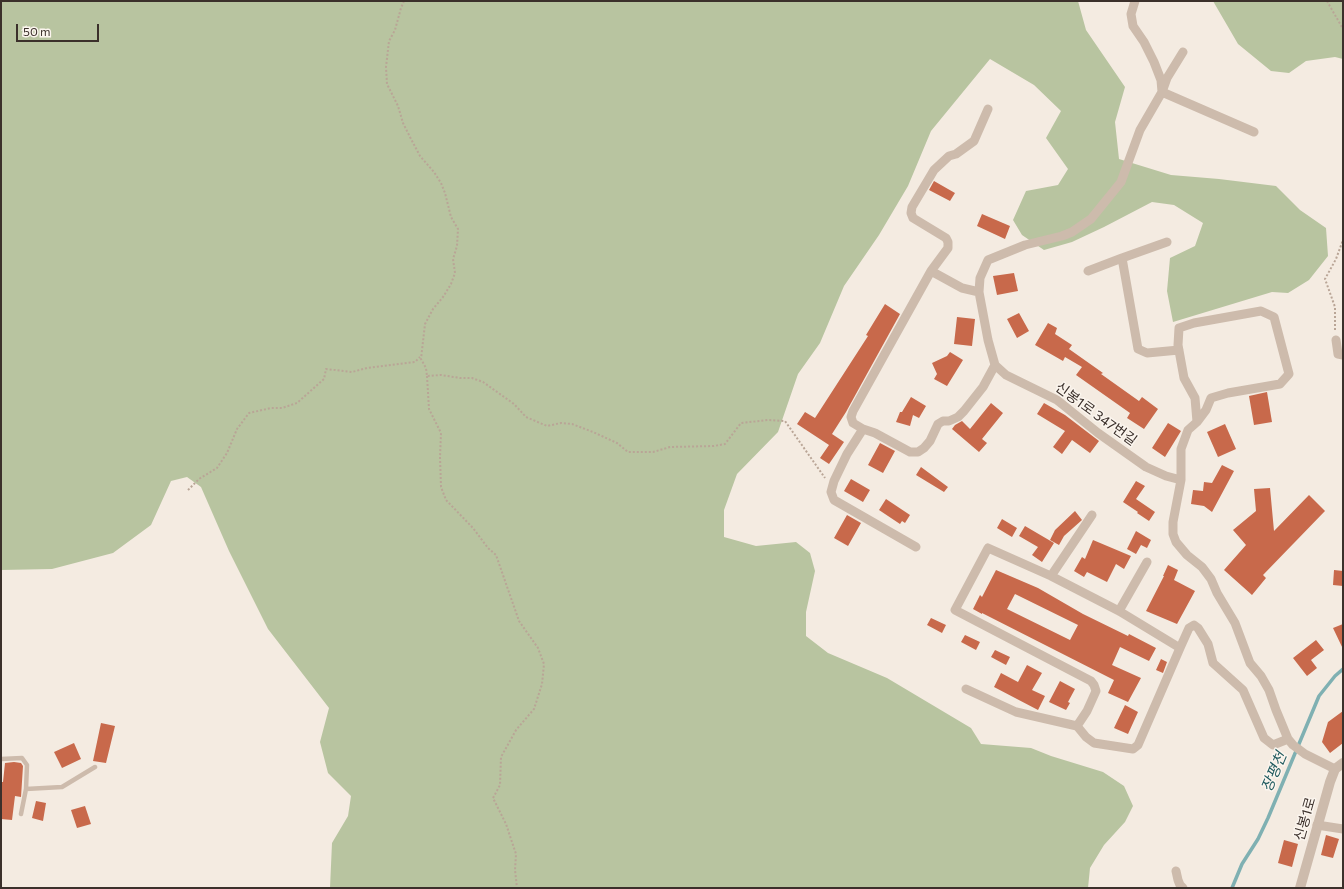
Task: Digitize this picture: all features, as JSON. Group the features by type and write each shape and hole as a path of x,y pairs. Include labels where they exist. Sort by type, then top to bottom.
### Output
{"street":[{"path":"1135,1 1131,14 1133,26 1144,42 1154,62 1161,80 1162,92"},
{"path":"988,109 974,141 956,154 950,156 934,170 912,207 911,212 913,218 946,238 948,248 931,271 851,417 853,423 863,429 875,433 910,452 918,452 924,448 930,441 938,424 958,417 964,411 982,387 995,365 986,333 978,292 980,278 988,260 1025,245 1072,232 1091,219 1099,211 1121,182 1140,130 1162,92 1167,78 1183,52"},
{"path":"1162,92 1254,132"},
{"path":"1088,271 1167,242"},
{"path":"1122,258 1138,349 1147,353 1179,350"},
{"path":"931,271 962,288 978,292"},
{"path":"1196,422 1196,398 1184,378 1179,350 1180,328 1194,323 1261,311 1274,317 1289,374 1280,384 1228,393 1211,398 1206,410 1196,422 1188,430 1181,449 1180,480 1173,522 1173,534 1176,542 1187,555 1202,567 1212,579 1217,593 1235,623 1250,663 1270,690 1276,710 1291,742 1305,754 1335,769"},
{"path":"1336,340 1338,354 1343,355"},
{"name":"신봉1로 347번길","path":"995,365 1006,375 1057,400 1098,433 1146,467 1166,476 1180,480"},
{"path":"863,429 847,454 834,481 832,492 834,500 916,548"},
{"path":"1050,576 1092,515"},
{"path":"1077,726 1087,711 1096,691 1091,681 955,610 988,548 1050,576 1119,611 1180,648"},
{"path":"1119,611 1147,562"},
{"path":"966,689 1016,712 1077,726 1086,737 1094,743 1134,749 1138,745 1189,628 1194,626 1198,628 1208,644 1213,663 1243,690 1264,738 1273,745 1291,742"},
{"name":"신봉1로","path":"1300,888 1330,782 1335,769 1343,762"},
{"path":"1317,825 1343,829"},
{"path":"1176,871 1180,885 1183,888"}],"lane":[{"path":"1,759 22,758 27,765 26,789 21,814"},
{"path":"26,789 62,787 96,767"}],"path":[{"path":"404,1 395,30 389,41 386,67 387,84 398,106 402,123 420,156 434,172 441,183 452,217 458,229 457,246 453,259 455,273 444,297 433,309 425,324 421,356 426,368 429,409 441,433 441,487 446,500 473,528 488,548 496,555 519,621 538,648 544,664 542,684 534,709 516,730 501,757 500,785 493,798 506,824 516,854 515,870 517,888"},
{"path":"1327,1 1343,30"},
{"path":"1336,340 1335,307 1325,279 1336,259 1343,240"},
{"path":"188,490 199,479 217,468 237,430 249,413 271,408 282,408 297,403 324,379 326,369 352,372 367,368 415,362 421,356"},
{"path":"427,376 441,375 472,378 483,382 514,404 526,417 547,426 560,423 572,424 593,432 617,444 628,452 653,452 670,447 714,446 725,444 741,423 768,420 785,422 826,480"}],"green space":[{"path":"1,1 1078,1 1086,30 1125,87 1115,122 1119,159 1171,175 1276,186 1300,210 1326,228 1328,256 1309,280 1288,293 1272,292 1173,322 1167,291 1170,258 1195,246 1203,223 1174,205 1152,202 1072,242 1044,250 1022,235 1013,220 1026,191 1058,185 1068,169 1046,138 1061,111 1034,85 990,59 931,131 908,186 879,235 844,286 820,343 798,374 778,432 737,474 724,510 724,537 756,546 796,542 810,553 815,571 806,612 806,636 828,653 887,678 971,728 981,744 1031,748 1051,756 1103,772 1124,786 1133,806 1125,822 1104,845 1090,868 1088,888 330,888 332,843 348,816 351,796 328,773 320,742 329,708 268,629 229,551 201,487 187,477 171,481 151,525 113,553 52,569 1,570"},
{"path":"1213,1 1343,1 1343,59 1335,57 1306,61 1289,73 1271,71 1238,44"}],"building":[{"path":"934,181 955,193 950,201 929,190"},
{"path":"982,214 1010,226 1005,239 977,226"},
{"path":"1014,273 1018,291 997,295 993,276"},
{"path":"885,304 900,314 846,412 832,434 844,442 829,464 820,458 829,445 797,424 805,412 815,418 868,336 866,335"},
{"path":"1019,313 1029,331 1017,338 1007,319"},
{"path":"957,317 975,319 972,346 954,344"},
{"path":"1048,323 1057,328 1055,334 1072,345 1069,349 1139,401 1142,397 1158,409 1144,429 1127,418 1130,413 1076,375 1082,367 1065,357 1063,361 1035,345"},
{"path":"950,352 963,360 947,386 934,379 937,374 932,363 947,356"},
{"path":"1267,392 1272,422 1254,425 1249,396"},
{"path":"911,397 926,406 919,418 913,415 910,426 896,422 900,412 902,412"},
{"path":"991,403 1003,413 982,439 987,443 979,452 952,429 955,425 962,421 970,429"},
{"path":"1044,403 1065,415 1099,441 1090,453 1072,440 1062,454 1053,447 1065,431 1037,414"},
{"path":"1168,423 1181,431 1165,457 1152,448"},
{"path":"1225,424 1236,449 1218,457 1207,432"},
{"path":"880,443 895,451 883,473 868,465"},
{"path":"1222,465 1234,471 1212,512 1204,506 1191,504 1193,490 1203,491 1204,482 1212,483"},
{"path":"921,467 948,487 944,492 916,475"},
{"path":"851,479 870,490 863,502 844,491"},
{"path":"1136,481 1145,486 1136,499 1155,512 1149,521 1123,502"},
{"path":"1270,488 1274,531 1309,495 1325,511 1263,575 1266,578 1252,595 1224,570 1246,545 1233,530 1256,511 1254,489"},
{"path":"886,499 910,515 905,523 902,521 900,524 879,510"},
{"path":"1075,511 1082,520 1064,536 1059,545 1050,540 1055,530"},
{"path":"847,515 861,523 848,546 834,538"},
{"path":"1002,519 1017,528 1012,537 997,528"},
{"path":"1025,526 1054,543 1042,562 1032,555 1038,547 1019,536"},
{"path":"1136,531 1151,540 1147,548 1141,545 1136,554 1127,549"},
{"path":"1093,540 1131,556 1124,569 1116,564 1107,582 1087,572 1084,577 1074,571 1082,557 1085,559"},
{"path":"1168,565 1178,570 1174,580 1195,591 1177,624 1146,611"},
{"path":"996,570 1038,588 1083,614 1128,636 1129,634 1156,648 1149,661 1120,647 1112,665 1141,678 1128,702 1108,693 1114,680 973,609 980,595 982,597","holes":["1015,594 1078,625 1070,640 1007,609"]},
{"path":"1334,570 1343,571 1343,586 1333,585"},
{"path":"931,618 946,625 942,633 927,625"},
{"path":"1343,624 1343,649 1333,628"},
{"path":"965,635 980,642 976,650 961,642"},
{"path":"1316,640 1324,650 1311,660 1317,668 1307,676 1293,658"},
{"path":"995,650 1010,657 1006,665 991,657"},
{"path":"1161,659 1167,662 1163,673 1156,670"},
{"path":"1027,665 1042,673 1032,690 1045,696 1038,710 994,687 1001,673 1018,682"},
{"path":"1060,681 1075,689 1068,702 1070,703 1066,710 1049,702"},
{"path":"1125,705 1138,712 1128,734 1114,728"},
{"path":"1343,711 1343,743 1330,753 1322,742 1328,722"},
{"path":"101,723 115,726 106,763 93,761"},
{"path":"74,743 81,759 62,768 54,752"},
{"path":"5,763 21,763 23,766 21,797 15,796 12,820 1,819 1,782 3,782"},
{"path":"36,801 46,803 43,821 32,818"},
{"path":"85,806 91,824 77,828 71,810"},
{"path":"1326,835 1339,839 1333,858 1321,855"},
{"path":"1284,840 1298,844 1292,867 1278,863"}],"waterway":[{"name":"장평천","path":"1232,888 1242,864 1258,839 1268,818 1319,696 1335,676 1343,669"}]}
